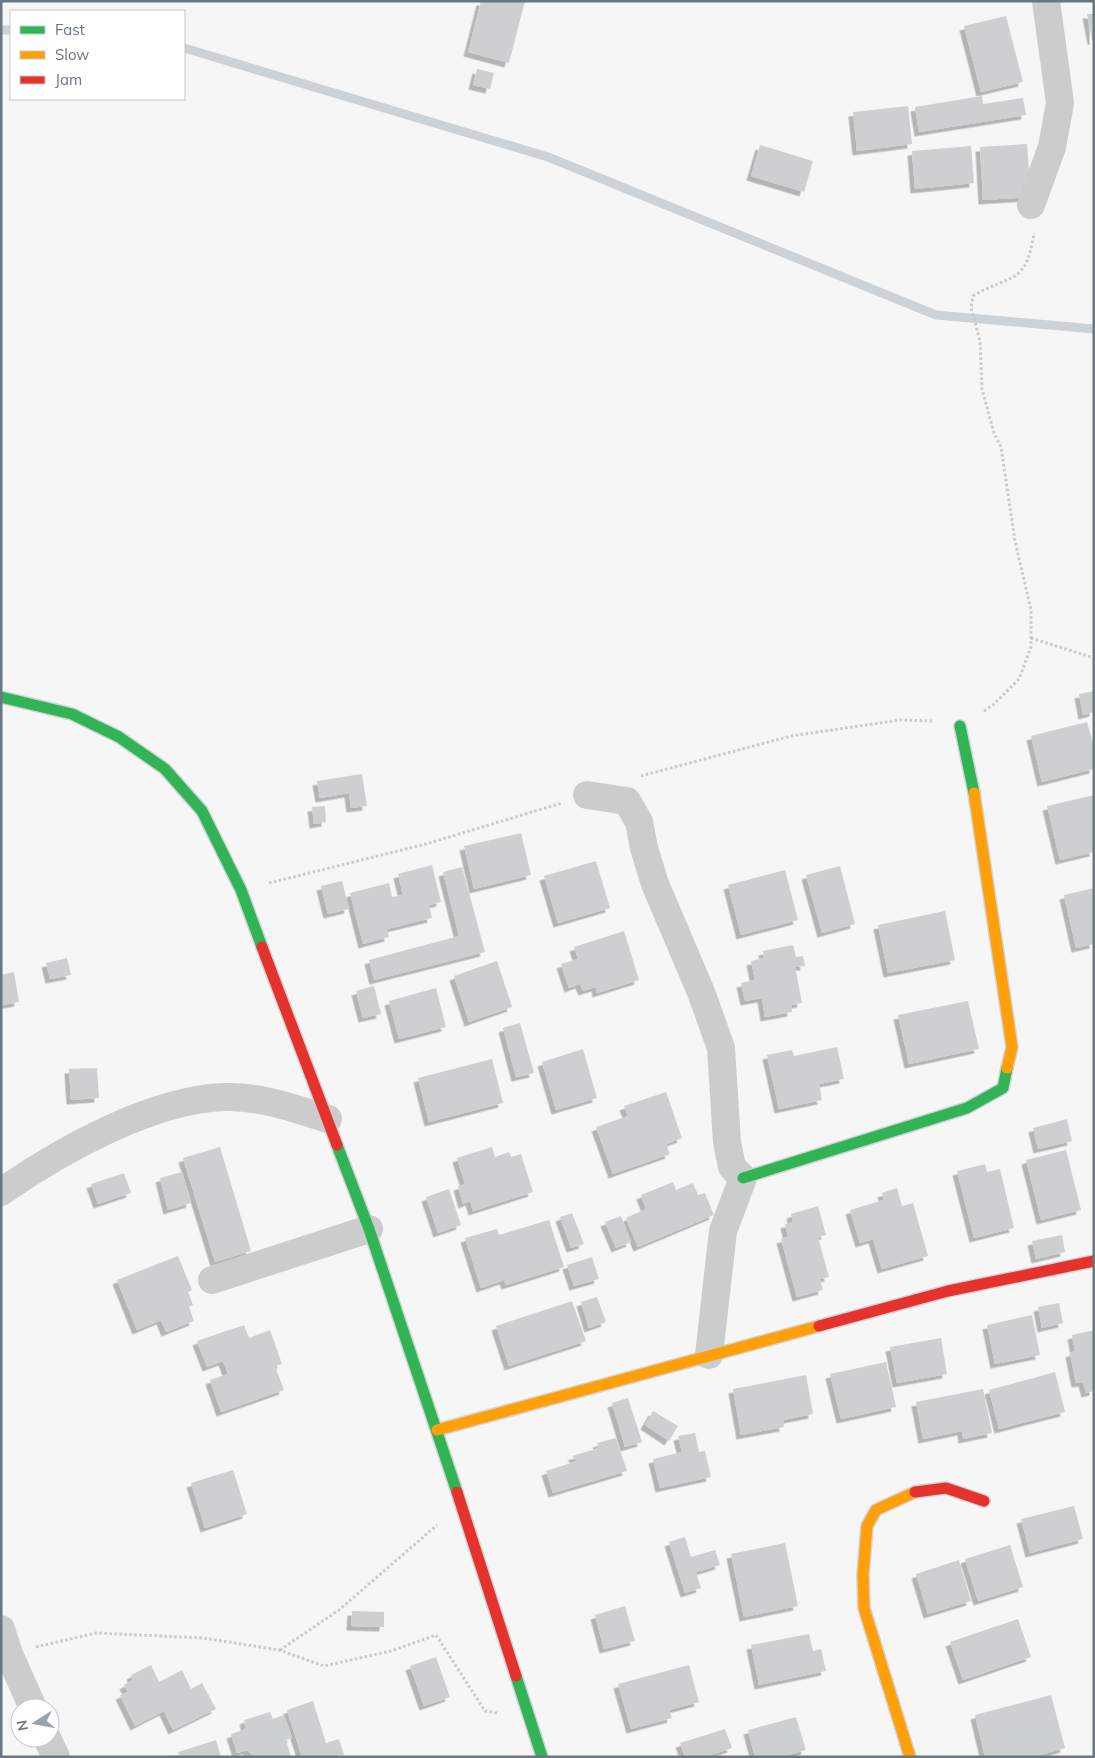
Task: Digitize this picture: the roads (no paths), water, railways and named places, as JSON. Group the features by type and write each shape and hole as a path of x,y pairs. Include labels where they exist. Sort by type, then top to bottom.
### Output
{"street":[{"path":"1031,205 1052,147 1060,103 1046,1"},
{"path":"1,697 72,714 119,737 165,769 202,811 241,890 369,1229 461,1503 542,1757"},
{"path":"743,1178 967,1108 1003,1088 1012,1048 978,809 960,726"},
{"path":"587,795 627,801 639,822 644,848 655,884 701,992 722,1048 729,1151 732,1168 743,1178"},
{"path":"1,1192 41,1164 131,1120 182,1102 226,1097 264,1100 328,1119"},
{"path":"708,1355 723,1231 743,1178"},
{"path":"212,1280 369,1229"},
{"path":"437,1430 948,1291 1094,1261"},
{"path":"910,1757 864,1608 863,1575 867,1526 876,1510 912,1492 946,1488 984,1501"},
{"path":"5,1642 29,1698"}],"waterway":[{"path":"1,30 10,30"},
{"path":"185,48 548,157 936,315 1094,329"}]}
